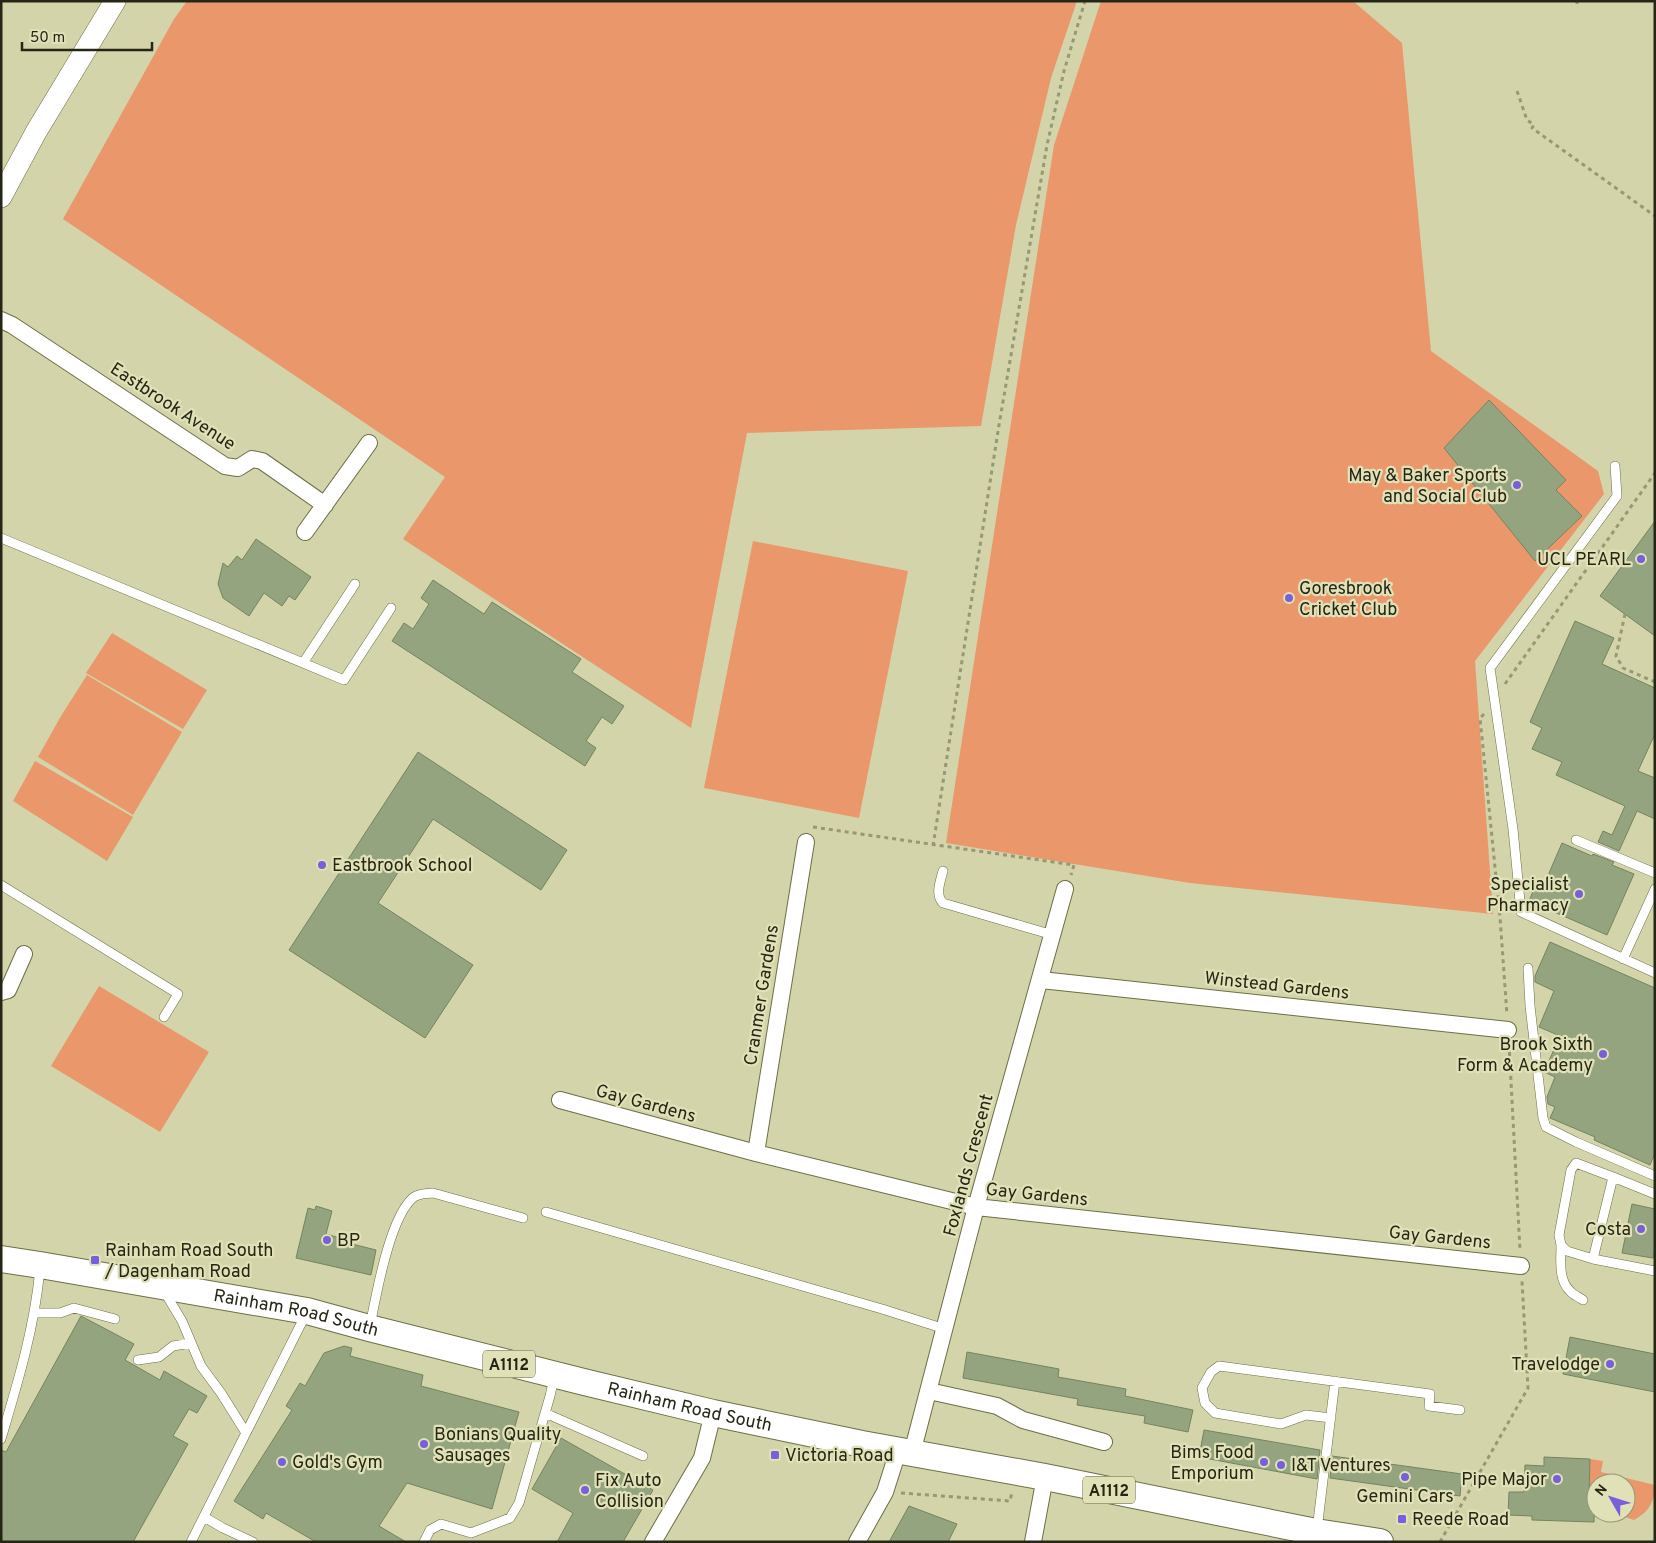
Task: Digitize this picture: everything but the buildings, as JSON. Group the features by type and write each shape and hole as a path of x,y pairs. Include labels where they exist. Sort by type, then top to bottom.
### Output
{"main road":[{"name":"Rainham Road South","path":"1,1260 307,1311 554,1375 713,1413 1316,1532 1380,1542"}],"street":[{"path":"1,197 36,132 115,1"},
{"name":"Eastbrook Avenue","path":"1,320 12,325 225,466 238,468 252,459 262,461 325,504"},
{"path":"305,532 369,443"},
{"name":"Cranmer Gardens","path":"756,1153 806,842"},
{"name":"Foxlands Crescent","path":"905,1452 929,1391 976,1208 1065,889"},
{"path":"1,992 8,990 24,954"},
{"name":"Winstead Gardens","path":"1041,980 1508,1030"},
{"name":"Gay Gardens","path":"560,1100 756,1153 976,1208 1521,1266"},
{"path":"929,1391 997,1406 1023,1420 1104,1442"},
{"path":"654,1542 702,1458 713,1413"},
{"path":"858,1542 905,1452"},
{"path":"1033,1542 1045,1477"}],"lane":[{"path":"1614,466 1617,496 1490,668 1513,829 1521,912 1655,973"},
{"path":"1,538 344,680 391,608"},
{"path":"303,664 355,584"},
{"path":"1576,840 1655,873"},
{"path":"942,871 938,891 939,899 943,903 1053,935"},
{"path":"1,885 178,994 164,1017"},
{"path":"1623,959 1655,889"},
{"path":"1528,968 1536,1061 1543,1118 1546,1127 1655,1176"},
{"path":"1584,1300 1569,1291 1561,1272 1559,1235 1573,1165 1576,1163 1655,1194"},
{"path":"1593,1259 1613,1177"},
{"path":"370,1328 379,1285 396,1225 401,1214 414,1198 422,1194 433,1193 524,1218"},
{"path":"546,1212 945,1329"},
{"path":"1560,1245 1567,1252 1655,1272"},
{"path":"1,1439 24,1360 34,1313 40,1265"},
{"path":"162,1286 182,1321 201,1366 221,1393 246,1433"},
{"path":"34,1313 60,1313 74,1308 114,1319"},
{"path":"191,1542 307,1311"},
{"path":"138,1360 160,1357 173,1346 192,1343"},
{"path":"1331,1418 1306,1415 1281,1424 1215,1413 1205,1403 1202,1388 1211,1372 1219,1366 1430,1394 1429,1406 1460,1410"},
{"path":"424,1542 430,1530 442,1524 472,1532 510,1518 519,1503 554,1375"},
{"path":"1316,1532 1335,1381"},
{"path":"545,1413 643,1456"},
{"path":"204,1517 253,1542"}],"path":[{"path":"933,846 997,435 1046,154 1064,72 1085,1"},
{"path":"1516,91 1527,120 1534,125 1532,128 1655,216"},
{"path":"1625,614 1616,656 1623,668 1655,682"},
{"path":"806,842 808,827 1074,865 1065,889"},
{"path":"885,1492 1010,1501 1018,1472"}],"shaded area":[{"path":"187,1 1077,1 1051,78 1016,225 981,426 747,433 691,728 403,539 445,477 63,219 174,19"},
{"path":"1101,1 1353,1 1402,43 1431,351 1598,471 1604,494 1475,661 1493,914 1190,883 946,843 1054,145"},
{"path":"753,541 908,571 859,818 704,788"},
{"path":"112,633 207,690 183,729 86,673"},
{"path":"87,675 182,732 133,815 38,757"},
{"path":"35,761 133,817 107,861 13,801"},
{"path":"99,986 209,1052 160,1132 51,1066"},
{"path":"1590,1459 1603,1461 1601,1472 1605,1473 1590,1473"},
{"path":"1636,1480 1655,1485 1654,1496 1650,1505 1636,1519"}],"place":[{"name":"May & Baker Sports and Social Club","path":"1517,485"},
{"name":"UCL PEARL","path":"1641,559"},
{"name":"Goresbrook Cricket Club","path":"1289,598"},
{"name":"Eastbrook School","path":"322,865"},
{"name":"Specialist Pharmacy","path":"1579,894"},
{"name":"Brook Sixth Form & Academy","path":"1603,1054"},
{"name":"Costa","path":"1641,1229"},
{"name":"BP","path":"327,1240"},
{"name":"Rainham Road South / Dagenham Road","path":"95,1260"},
{"name":"Travelodge","path":"1610,1364"},
{"name":"Bonians Quality Sausages","path":"424,1444"},
{"name":"Victoria Road","path":"775,1455"},
{"name":"Gold's Gym","path":"282,1462"},
{"name":"Bims Food Emporium","path":"1264,1462"},
{"name":"I&T Ventures","path":"1281,1465"},
{"name":"Gemini Cars","path":"1405,1477"},
{"name":"Pipe Major","path":"1557,1479"},
{"name":"Fix Auto Collision","path":"585,1490"},
{"name":"Reede Road","path":"1402,1519"}]}
